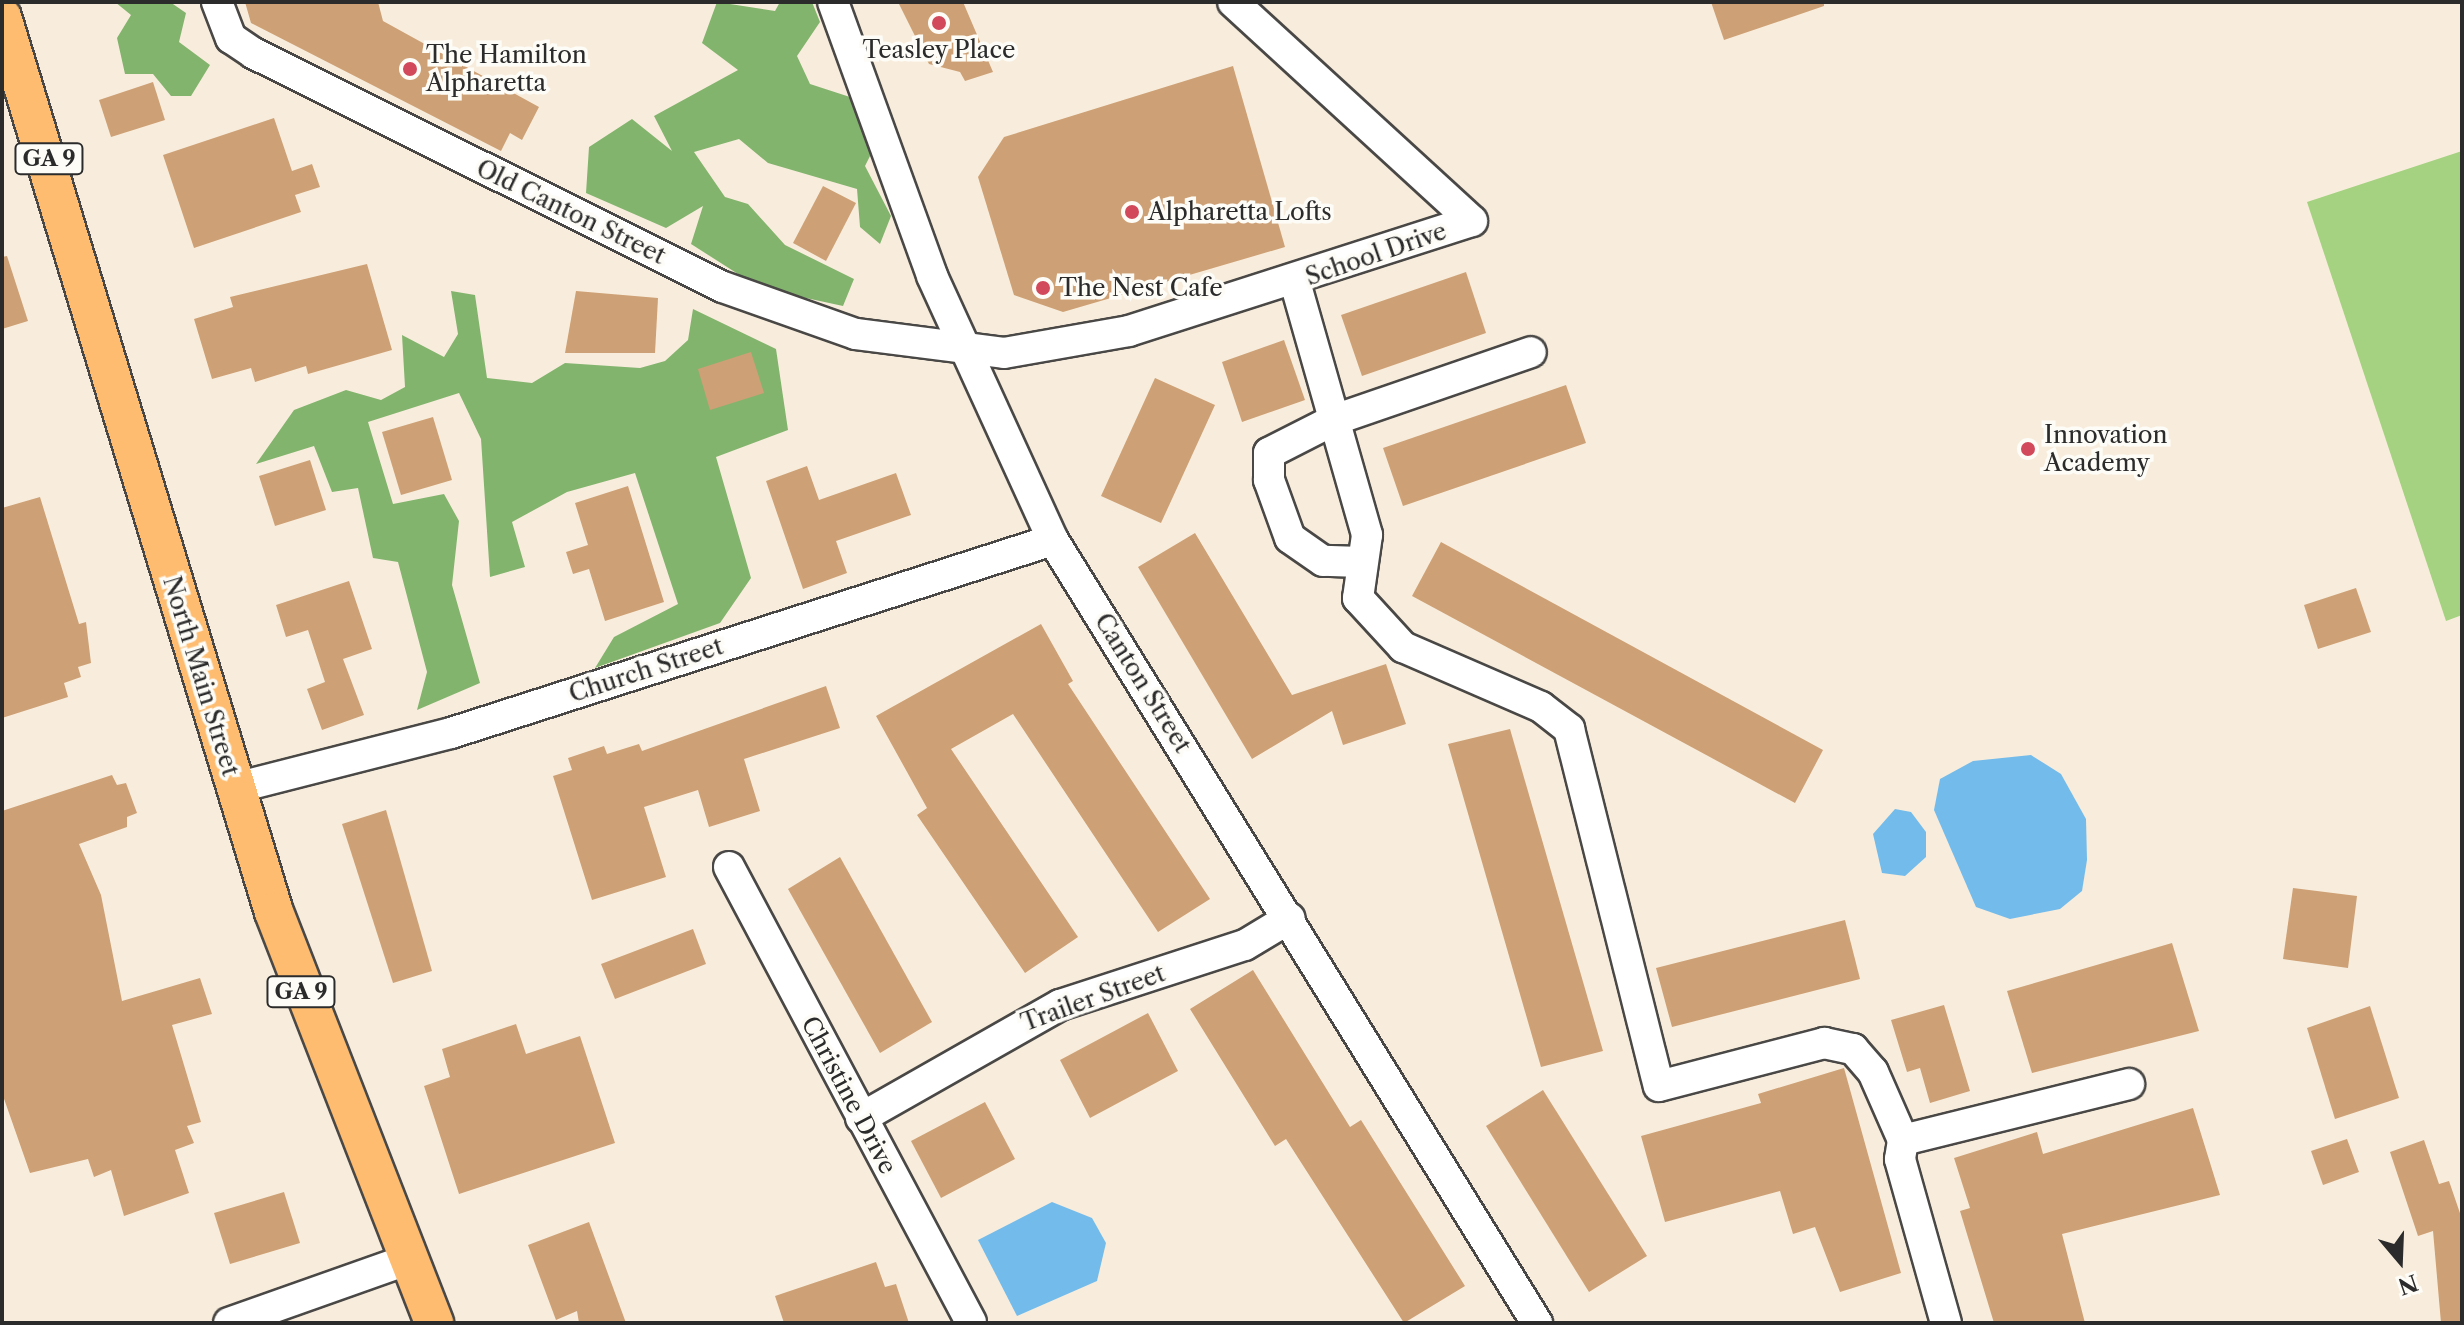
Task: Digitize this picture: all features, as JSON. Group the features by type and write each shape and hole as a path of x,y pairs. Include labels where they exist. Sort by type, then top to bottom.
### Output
{"main road":[{"name":"North Main Street","path":"2,17 235,788 314,1029 434,1323"}],"street":[{"name":"Old Canton Street","path":"217,2 231,38 723,287 832,328 966,349"},
{"name":"Canton Street","path":"833,2 884,156 966,349 1053,540 1290,918 1537,1323"},
{"name":"School Drive","path":"966,349 1071,346 1295,282 1472,221 1233,2"},
{"path":"1295,282 1367,535 1358,598 1391,639 1541,707 1569,729 1659,1086 1824,1043 1853,1049 1873,1072 1903,1140 1900,1159 1946,1323"},
{"path":"1361,562 1323,561 1290,538 1266,466 1277,443 1334,420 1531,352"},
{"name":"Church Street","path":"235,788 451,733 1053,540"},
{"name":"Christine Drive","path":"729,867 971,1322"},
{"name":"Trailer Street","path":"861,1118 1005,1030 1245,945 1290,918"},
{"path":"1903,1140 2129,1084"},
{"path":"229,1323 407,1260"}],"green space":[{"path":"115,2 170,2 186,13 179,42 210,65 191,96 171,96 153,74 125,74 117,38 131,15"},
{"path":"717,2 775,11 780,2 812,2 820,22 797,56 810,84 853,98 872,152 865,166 891,216 880,244 860,227 857,189 768,163 739,139 694,152 725,197 748,204 785,245 854,279 843,306 760,288 691,244 703,206 666,228 586,193 589,147 632,119 672,151 654,116 738,70 702,43"},
{"path":"2462,151 2462,615 2446,621 2307,202"},
{"path":"451,291 475,295 487,378 532,383 565,363 640,368 665,361 688,340 693,309 776,349 788,430 716,457 751,578 720,623 595,668 614,637 678,604 635,473 567,492 512,522 525,567 490,577 481,439 459,393 368,422 393,504 444,494 459,521 452,585 480,683 417,710 427,672 398,562 373,558 358,488 332,492 314,446 256,464 294,410 346,390 381,400 405,387 402,335 444,357 458,334"}],"water":[{"path":"2031,755 2061,774 2086,819 2087,860 2082,891 2060,909 2010,919 1976,907 1934,810 1940,779 1973,761"},
{"path":"1895,809 1911,812 1926,832 1926,857 1905,876 1882,873 1873,834"},
{"path":"1052,1202 1092,1218 1106,1243 1097,1281 1017,1316 978,1240"}],"building":[{"name":"The Hamilton Alpharetta","path":"245,2 378,2 383,21 539,107 522,140 510,133 501,151 251,23"},
{"name":"Teasley Place","path":"898,2 963,2 993,72 965,81 960,72 929,64"},
{"path":"1711,2 1824,2 1824,6 1724,40"},
{"name":"Alpharetta Lofts","path":"1233,66 1285,247 1063,312 1014,295 978,177 1004,137"},
{"path":"153,82 165,120 111,137 99,100"},
{"path":"274,118 292,171 312,164 320,187 295,195 301,212 194,248 163,155"},
{"path":"823,186 856,203 826,261 793,243"},
{"path":"7,256 28,321 2,329 2,257"},
{"path":"367,264 392,350 308,374 306,366 255,382 251,368 212,379 194,319 233,307 230,297"},
{"path":"1466,272 1486,333 1362,376 1341,315"},
{"path":"576,291 658,298 655,353 565,353"},
{"path":"1284,340 1305,400 1242,422 1222,362"},
{"path":"751,352 764,393 710,410 698,369"},
{"path":"1155,378 1215,405 1161,523 1101,496"},
{"path":"1566,385 1586,443 1403,506 1383,448"},
{"path":"433,417 452,480 401,495 382,432"},
{"path":"310,460 326,510 275,526 259,476"},
{"path":"807,466 819,500 896,473 911,515 836,541 847,573 803,589 766,481"},
{"path":"628,486 664,602 605,621 589,569 573,574 566,552 588,545 575,503"},
{"path":"40,497 79,624 86,622 91,663 78,667 81,677 64,683 68,697 2,718 2,508"},
{"path":"1195,533 1292,695 1386,664 1406,724 1343,745 1332,711 1252,759 1138,567"},
{"path":"1441,542 1823,750 1795,803 1412,596"},
{"path":"349,581 372,649 343,659 364,715 322,730 307,689 325,682 308,630 286,637 276,605"},
{"path":"2356,588 2371,632 2318,649 2304,605"},
{"path":"1041,624 1073,681 1068,684 1210,899 1158,932 1013,714 951,749 1078,937 1025,973 917,815 927,808 876,716"},
{"path":"826,686 840,728 744,759 760,811 709,827 698,790 644,807 666,877 592,900 553,776 572,770 568,758 604,746 607,754 639,744 642,751"},
{"path":"1510,729 1603,1051 1541,1067 1448,744"},
{"path":"112,775 117,785 126,783 137,813 127,817 127,827 79,844 101,895 122,1001 200,978 212,1014 172,1025 201,1122 187,1126 194,1143 175,1150 189,1193 124,1216 111,1170 94,1177 88,1159 30,1173 2,1093 2,811"},
{"path":"386,810 432,971 393,983 342,824"},
{"path":"840,857 932,1022 880,1053 788,889"},
{"path":"2293,888 2357,896 2348,968 2283,959"},
{"path":"1845,920 1860,979 1672,1027 1656,968"},
{"path":"693,929 706,964 615,999 601,964"},
{"path":"2172,943 2199,1031 2032,1073 2007,991"},
{"path":"1253,970 1350,1127 1361,1120 1465,1286 1404,1323 1286,1139 1275,1146 1190,1009"},
{"path":"1944,1005 1970,1091 1930,1103 1920,1068 1907,1072 1891,1020"},
{"path":"2370,1006 2399,1098 2335,1119 2307,1028"},
{"path":"1148,1013 1178,1071 1090,1118 1060,1060"},
{"path":"516,1024 526,1054 580,1036 615,1143 459,1194 424,1086 450,1077 442,1049"},
{"path":"1844,1068 1901,1273 1840,1292 1815,1227 1793,1234 1780,1191 1665,1222 1641,1136 1761,1103 1758,1094"},
{"path":"1543,1090 1647,1256 1589,1292 1486,1126"},
{"path":"985,1102 1015,1159 941,1198 911,1141"},
{"path":"2193,1108 2220,1195 2062,1234 2085,1323 1994,1323 1960,1211 1970,1208 1954,1158 2037,1132 2043,1154"},
{"path":"2347,1139 2359,1172 2323,1185 2311,1151"},
{"path":"2424,1140 2439,1184 2449,1181 2462,1219 2462,1323 2441,1323 2433,1231 2418,1236 2390,1152"},
{"path":"284,1192 300,1243 230,1264 214,1213"},
{"path":"589,1222 626,1323 579,1323 577,1311 556,1320 528,1245"},
{"path":"876,1262 885,1287 896,1284 909,1323 784,1323 775,1296"}],"place":[{"name":"Teasley Place","path":"939,23"},
{"name":"The Hamilton Alpharetta","path":"410,69"},
{"name":"Alpharetta Lofts","path":"1132,212"},
{"name":"The Nest Cafe","path":"1043,288"},
{"name":"Innovation Academy","path":"2028,449"}]}
